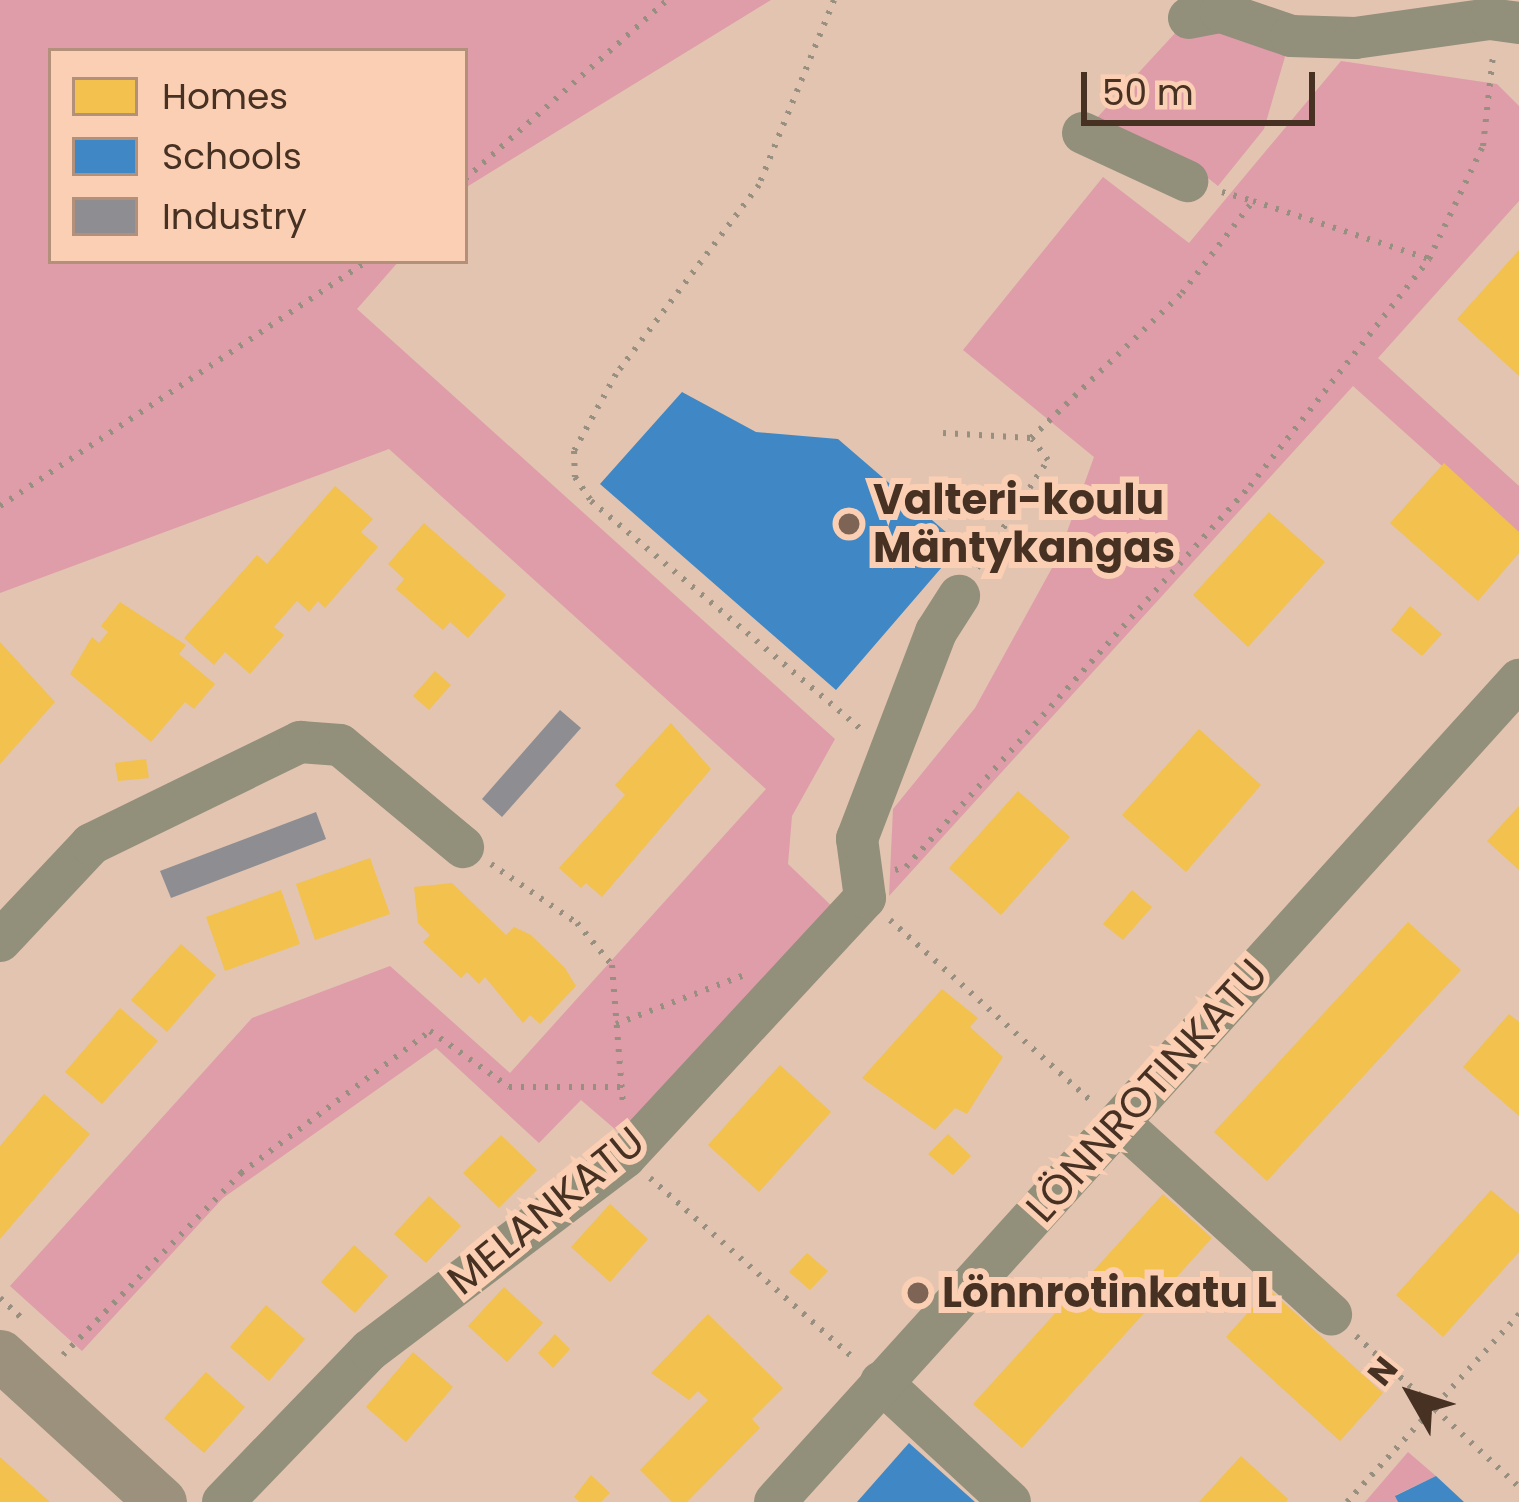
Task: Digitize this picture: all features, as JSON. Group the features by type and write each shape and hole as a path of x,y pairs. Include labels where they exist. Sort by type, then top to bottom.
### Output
{"main road":[{"path":"0,1354 161,1502"}],"street":[{"path":"1189,18 1221,12 1291,36 1355,38 1504,21"},
{"path":"1083,133 1186,182"},
{"path":"861,871 890,754 936,632 959,596"},
{"name":"LÖNNROTINKATU","path":"775,1502 1519,680"},
{"path":"0,941 108,833 300,742 340,745 463,847"},
{"name":"MELANKATU","path":"223,1502 370,1350 625,1156 861,871"},
{"path":"1120,1123 1330,1314"},
{"path":"881,1382 1010,1502"}],"path":[{"path":"468,176 667,0"},
{"path":"834,0 759,185 616,374 574,451 575,477 591,501 890,754"},
{"path":"861,871 907,867 1250,486 1429,259 1483,146 1495,79"},
{"path":"943,433 1031,438 1182,292 1253,201 1429,259"},
{"path":"0,506 363,264"},
{"path":"959,596 1048,460 1031,438"},
{"path":"463,847 578,923 611,965 625,1156 881,1382"},
{"path":"861,871 1120,1123"},
{"path":"616,1024 759,970"},
{"path":"63,1355 241,1172 430,1031 509,1087 622,1087"},
{"path":"1347,1502 1519,1313"},
{"path":"1330,1314 1519,1487"}],"shaded area":[{"path":"0,0 771,0 468,186 468,48 48,48 48,264 396,264 357,309 835,739 792,816 788,864 837,911 630,1142 581,1100 539,1143 436,1048 223,1198 82,1351 10,1286 252,1018 390,966 510,1073 766,789 389,449 0,593"},
{"path":"1189,18 1291,36 1264,129 1218,186 1185,160 1083,133"},
{"path":"1341,61 1497,84 1519,106 1519,201 1378,358 1519,486 1519,535 1353,386 889,896 893,809 975,708 1058,557 1094,457 963,350 1103,177 1189,243"},
{"path":"1408,1452 1436,1476 1396,1495 1398,1502 1365,1502"}],"building: Homes":[{"path":"1519,250 1519,376 1457,319"},
{"path":"1444,463 1519,532 1519,553 1478,601 1390,523"},
{"path":"335,486 373,519 361,532 378,547 325,608 318,601 309,612 297,601 274,627 284,635 250,674 225,652 214,665 184,638 257,555 267,564"},
{"path":"1269,512 1325,562 1248,647 1193,595"},
{"path":"424,523 506,595 468,638 450,622 443,630 396,589 404,579 388,564"},
{"path":"120,602 186,645 179,654 215,684 194,709 185,702 151,742 70,674 92,637 99,643 108,632 101,626"},
{"path":"1410,606 1442,634 1422,656 1391,630"},
{"path":"0,642 55,702 0,764"},
{"path":"435,671 451,685 429,710 413,696"},
{"path":"671,723 711,769 602,897 586,883 581,888 559,868 625,795 615,785"},
{"path":"1199,729 1261,785 1186,872 1122,815"},
{"path":"146,759 149,778 118,781 115,763"},
{"path":"1018,791 1070,837 1001,915 949,868"},
{"path":"1519,806 1519,870 1487,841"},
{"path":"370,858 390,914 315,940 296,884"},
{"path":"452,883 506,935 514,927 531,935 565,968 576,986 540,1024 530,1015 523,1023 485,977 479,984 467,972 461,978 423,942 430,935 418,923 414,887"},
{"path":"281,890 300,944 225,971 206,917"},
{"path":"1132,890 1152,907 1123,940 1103,924"},
{"path":"1408,922 1461,970 1267,1181 1214,1132"},
{"path":"181,944 216,975 167,1032 131,1000"},
{"path":"942,989 978,1018 970,1027 1003,1057 967,1114 955,1108 935,1130 862,1078"},
{"path":"120,1008 158,1041 102,1104 65,1072"},
{"path":"1509,1014 1519,1022 1519,1116 1463,1067"},
{"path":"780,1065 831,1112 759,1192 708,1145"},
{"path":"44,1094 90,1134 0,1239 0,1146"},
{"path":"948,1134 971,1156 953,1175 928,1154"},
{"path":"501,1135 537,1170 499,1208 463,1173"},
{"path":"1491,1190 1519,1214 1519,1252 1443,1337 1396,1295"},
{"path":"1163,1194 1212,1238 1022,1448 973,1404"},
{"path":"429,1196 461,1226 426,1263 394,1234"},
{"path":"610,1204 648,1239 610,1282 571,1247"},
{"path":"354,1245 388,1276 355,1313 321,1282"},
{"path":"807,1253 828,1271 810,1290 789,1272"},
{"path":"504,1287 543,1323 507,1362 468,1326"},
{"path":"1269,1289 1383,1393 1340,1441 1226,1337"},
{"path":"266,1305 305,1339 269,1381 230,1347"},
{"path":"708,1314 783,1388 752,1419 760,1428 687,1502 672,1502 640,1470 708,1400 698,1391 689,1400 651,1373"},
{"path":"555,1334 570,1349 553,1368 538,1353"},
{"path":"413,1352 453,1387 406,1442 366,1407"},
{"path":"206,1372 245,1407 204,1453 164,1418"},
{"path":"1241,1456 1288,1499 1286,1502 1199,1502"},
{"path":"0,1457 50,1502 0,1502"},
{"path":"591,1475 610,1493 601,1502 580,1502 574,1497"}],"building: Schools":[{"path":"682,392 756,432 838,439 961,545 836,690 600,484"},
{"path":"909,1443 975,1502 857,1502"},
{"path":"1436,1476 1464,1502 1398,1502 1395,1496"}],"building: Industry":[{"path":"560,710 581,728 502,817 482,799"},
{"path":"316,812 326,839 171,898 160,871"}],"place":[{"name":"Valteri-koulu Mäntykangas","path":"849,524"},
{"name":"Lönnrotinkatu L","path":"918,1293"}]}
